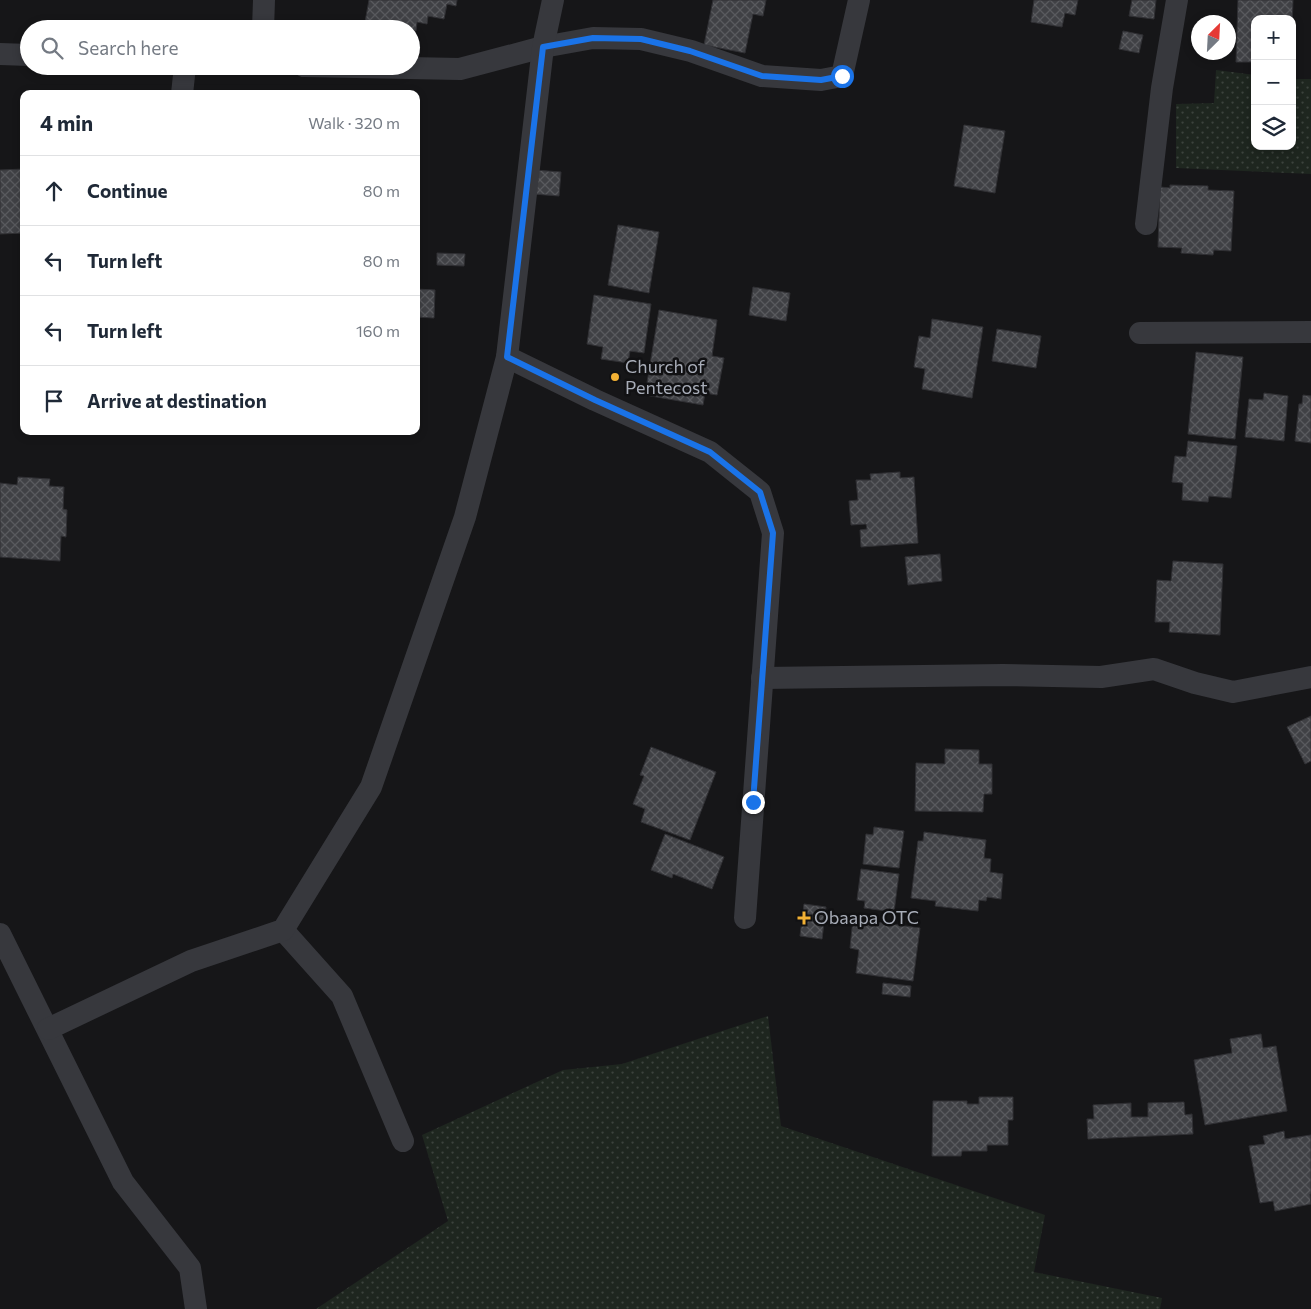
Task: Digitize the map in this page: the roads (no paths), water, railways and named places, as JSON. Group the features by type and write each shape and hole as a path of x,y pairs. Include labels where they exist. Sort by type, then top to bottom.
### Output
{"street":[{"path":"264,0 264,20"},
{"path":"48,1029 191,961 282,930 371,787 465,517 507,357 543,47 553,0"},
{"path":"420,68 460,69 543,47 593,38 641,39 690,51 762,76 821,80 842,76 859,0"},
{"path":"1146,224 1162,88 1177,0"},
{"path":"0,54 20,55"},
{"path":"182,90 184,75"},
{"path":"1140,333 1311,332"},
{"path":"507,357 595,400 710,452 760,492 773,533 745,918"},
{"path":"762,678 1003,675 1101,677 1154,669 1195,683 1233,692 1311,677"},
{"path":"282,930 342,996 402,1141"},
{"path":"0,934 123,1182 190,1268 196,1309"}],"place":[{"name":"Church of Pentecost","path":"615,377"},
{"name":"Obaapa OTC","path":"804,918"}]}
